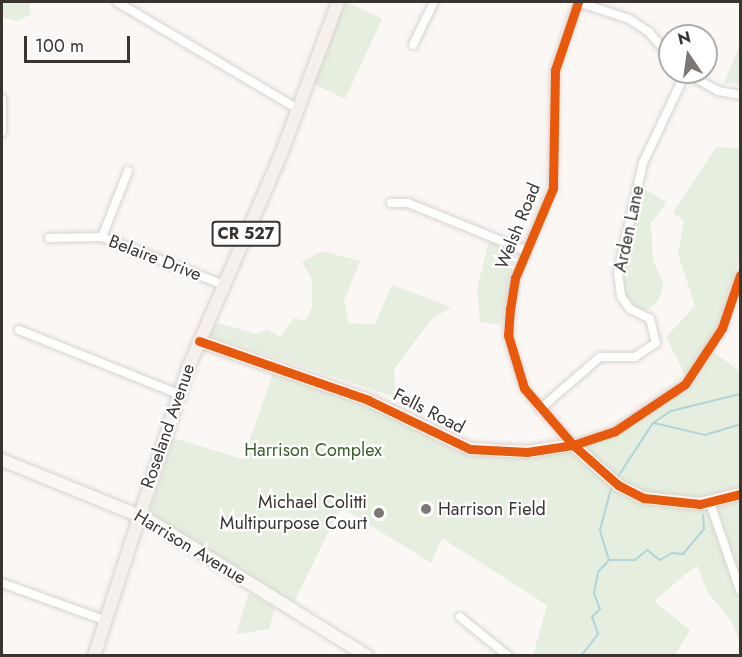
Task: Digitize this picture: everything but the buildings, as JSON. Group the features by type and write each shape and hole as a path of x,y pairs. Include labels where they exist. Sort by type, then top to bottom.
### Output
{"main road":[{"name":"Roseland Avenue","path":"94,656 178,394 298,109 338,2"}],"street":[{"path":"117,2 298,109"},
{"path":"413,45 434,2"},
{"path":"578,2 629,19 648,32 658,43"},
{"name":"Welsh Road","path":"573,445 524,388 508,334 515,278 553,188 555,70 578,2"},
{"name":"Arden Lane","path":"540,409 600,357 636,357 656,343 650,320 630,309 621,296 618,273 643,163 679,84"},
{"path":"705,84 718,91 741,95"},
{"path":"2,99 2,132"},
{"path":"102,237 129,171"},
{"path":"391,203 408,203 526,251"},
{"name":"Belaire Drive","path":"49,238 102,237 224,285"},
{"path":"741,275 722,328 685,384 625,426 573,445 614,482 658,501 710,503 741,494"},
{"path":"19,330 178,394"},
{"name":"Fells Road","path":"199,341 368,400 470,449 520,452 573,445"},
{"name":"Harrison Avenue","path":"2,460 138,514 368,656"},
{"path":"710,503 741,590"},
{"path":"2,583 104,620"},
{"path":"460,617 508,656"}],"green space":[{"path":"2,2 30,2 30,15 17,21 2,17"},
{"path":"346,2 382,19 345,99 309,82"},
{"path":"740,41 740,84 724,83 736,54"},
{"name":"Harrison Complex","path":"716,147 740,148 740,258 710,350 740,371 740,643 731,621 707,591 697,565 654,601 690,630 675,655 533,655 547,605 442,538 431,563 341,507 294,602 149,513 173,438 243,459 274,371 391,413 439,443 477,455 597,439 688,381 666,337 695,306 678,254 684,221 673,213"},
{"path":"642,188 667,202 651,223 653,260 664,284 658,301 644,313 623,295 624,256"},
{"path":"489,241 516,251 502,325 480,322 477,289"},
{"path":"322,251 360,261 344,301 349,323 375,324 392,285 451,307 431,320 394,369 395,397 209,336 217,323 257,334 267,329 280,337 294,318 305,321 312,307 312,280 302,262"},
{"path":"249,592 275,608 269,629 236,634"}],"waterway":[{"path":"617,478 653,423 671,411 740,394"},
{"path":"654,423 705,435 740,424"},
{"path":"581,656 598,634 592,617 600,609 594,593 598,572 609,560 600,530 612,485"},
{"path":"609,560 635,560 647,550 660,560 672,553 683,554 704,529 703,515"}],"cycle path":[{"path":"578,2 555,70 553,188 515,278 510,308 508,335 524,388 573,445 615,431 685,384 722,328 740,275"},
{"path":"199,341 368,400 470,449 527,452 573,445 618,485 644,498 700,504 740,494"}],"place":[{"name":"Harrison Field","path":"426,509"},
{"name":"Michael Colitti Multipurpose Court","path":"379,513"}]}
